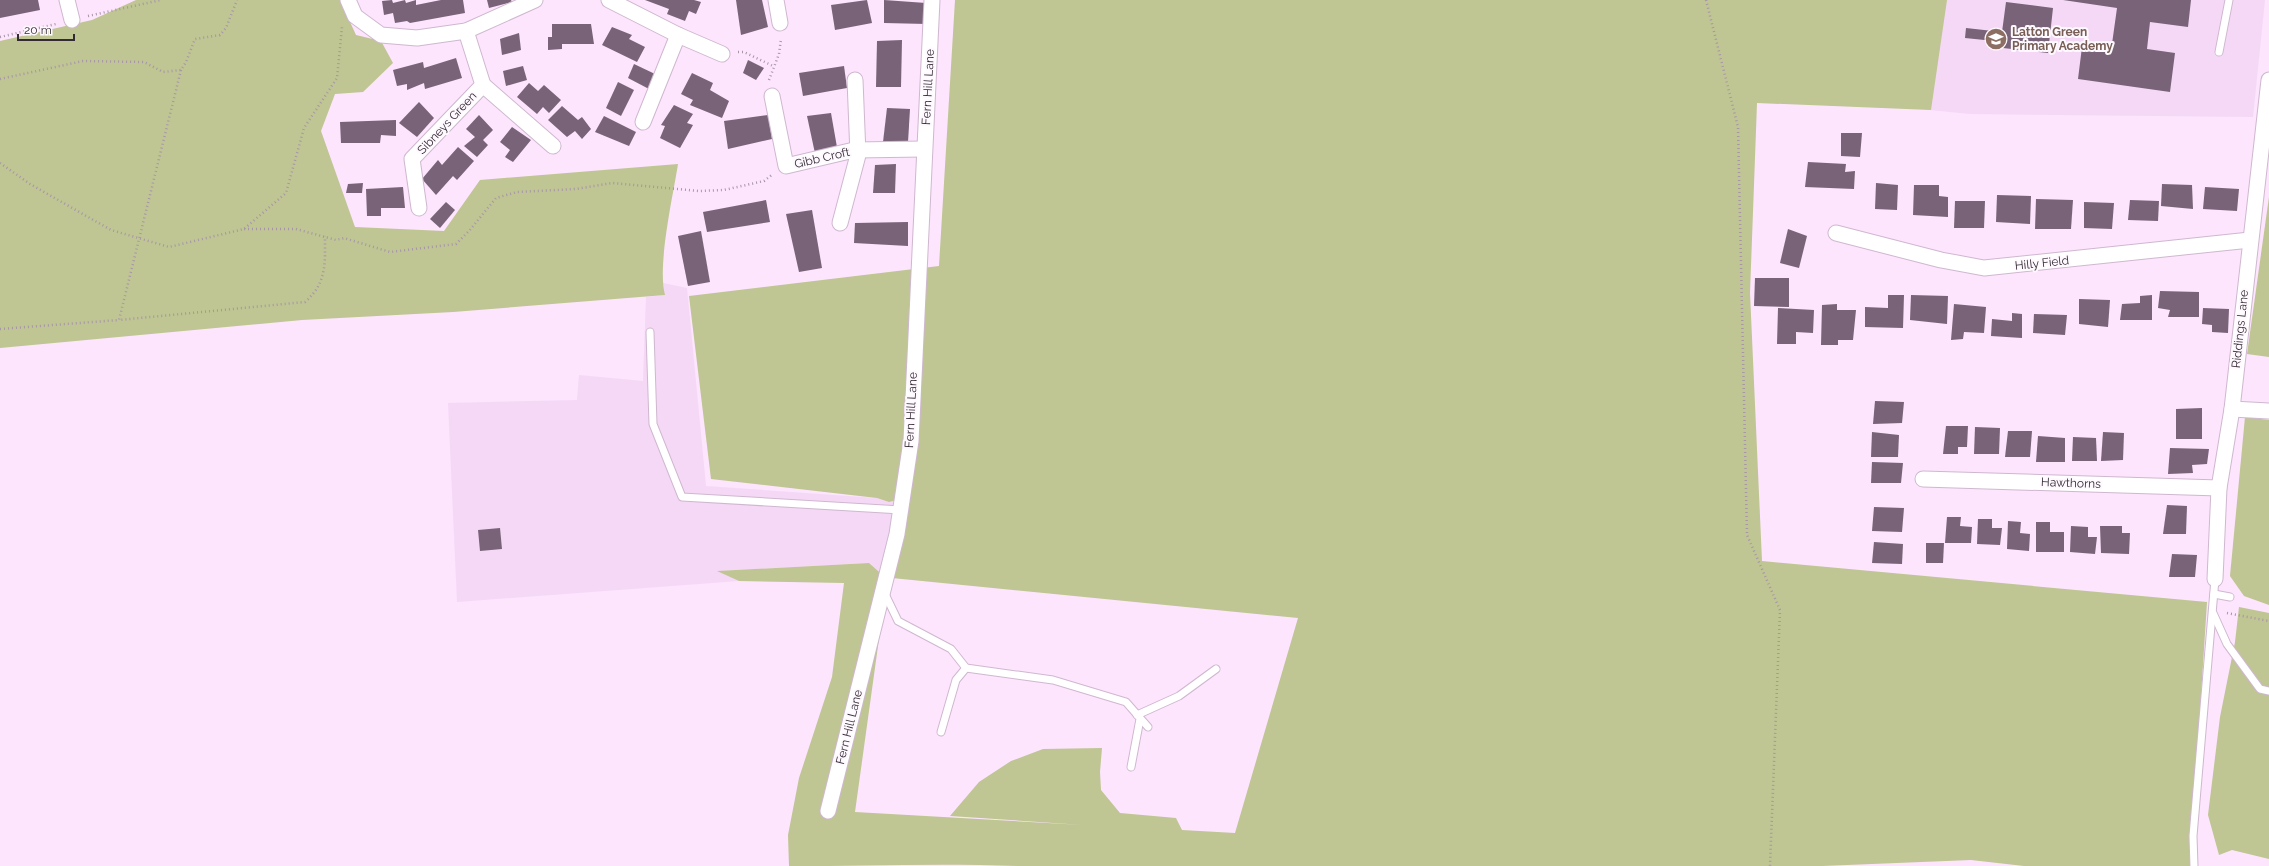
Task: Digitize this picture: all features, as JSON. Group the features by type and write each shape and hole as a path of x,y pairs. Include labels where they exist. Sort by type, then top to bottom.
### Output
{"street":[{"path":"67,0 72,20"},
{"path":"350,3 355,16 381,35 417,38 466,30 535,0"},
{"path":"776,0 780,29"},
{"name":"Fern Hill Lane","path":"828,811 883,590 901,510 911,441 932,0"},
{"path":"614,1 678,35 722,54"},
{"name":"Sibneys Green","path":"466,30 483,85 553,146"},
{"path":"643,122 678,35"},
{"name":"Gibb Croft","path":"840,223 858,155 854,80"},
{"name":"Riddings Lane","path":"2215,579 2220,488 2232,409 2269,80"},
{"name":"Sibneys Green","path":"419,208 412,159 483,85"},
{"name":"Gibb Croft","path":"772,96 786,166 858,150 924,149"},
{"name":"Hilly Field","path":"1836,233 1941,260 1984,268 2250,240"},
{"path":"2232,409 2269,411"},
{"name":"Hawthorns","path":"1924,479 2220,488"}],"lane":[{"path":"2219,52 2229,0"},
{"path":"650,332 653,424 682,497 901,510"},
{"path":"2194,866 2193,836 2215,579"},
{"path":"883,590 898,621 951,649 966,668 1053,680 1126,702 1148,727"},
{"path":"2214,594 2230,597"},
{"path":"2212,611 2227,644 2260,689 2269,691"},
{"path":"941,732 956,680 966,668"},
{"path":"1138,717 1179,696 1216,668"},
{"path":"1131,767 1138,717"}],"path":[{"path":"119,320 181,70 186,62 195,39 220,35 226,28 237,0"},
{"path":"1706,0 1738,127 1747,535 1780,610 1770,866"},
{"path":"244,229 286,193 304,128 337,78 342,29 350,3"},
{"path":"772,96 768,84 773,66 779,54 780,29"},
{"path":"722,54 744,52 773,66"},
{"path":"0,79 83,61 144,62 162,72 181,70"},
{"path":"0,163 30,184 111,230 169,247 244,229 296,229 336,240 344,238 390,252 456,244 469,232 496,198 517,192 576,189 612,183 699,191 724,190 764,182 786,166"},
{"path":"0,329 119,320 305,302 316,292 321,281 325,267 325,236"},
{"path":"2212,611 2269,621"}],"shaded area":[{"name":"Latton Green Primary Academy","path":"1729,0 2265,0 2253,117 1970,114 1850,102 1752,103"},
{"path":"663,283 687,288 706,486 877,498 889,502 903,499 886,578 869,563 719,571 739,581 457,602 448,403 577,400 579,375 643,381 646,297 664,295"}],"green space":[{"path":"136,0 340,0 356,35 381,41 393,63 363,92 335,94 321,131 355,227 444,231 480,180 678,164 664,249 663,282 665,295 453,312 302,320 0,348 0,41 92,20"},
{"path":"955,0 1947,0 1931,110 1757,103 1750,293 1762,561 2207,602 2191,852 2192,866 2024,866 1971,860 1822,866 789,866 788,835 799,778 832,677 844,583 739,581 717,571 869,563 886,578 902,499 889,502 877,498 711,479 689,296 939,266","holes":["892,578 1298,618 1235,833 1182,830 1176,818 1120,813 1101,790 1100,772 1102,748 1043,749 1011,761 979,782 950,816 1083,825 855,812 887,581"]},
{"path":"2269,197 2269,357 2247,354"},
{"path":"2245,417 2269,420 2269,605 2244,596 2230,576"},
{"path":"2239,607 2269,613 2269,859 2232,850 2219,855 2208,815 2220,717 2235,642"}],"building":[{"path":"0,0 38,0 40,10 0,18"},
{"path":"392,0 393,3 405,0 406,3 416,0 416,5 441,0 463,0 465,13 410,23 407,21 395,23 393,13 384,15 382,1"},
{"path":"487,0 511,0 512,2 489,8"},
{"path":"645,0 694,0 701,2 696,14 689,11 685,21 667,14 669,9"},
{"path":"736,0 762,0 768,27 741,35"},
{"path":"867,0 872,23 835,30 831,5"},
{"path":"884,0 926,3 927,24 884,23"},
{"path":"2063,0 2191,0 2188,27 2150,22 2147,49 2175,53 2170,92 2078,79 2082,47 2111,51 2117,8"},
{"path":"2006,2 2053,8 2048,53 2003,48 2004,42 1965,38 1966,28 2002,32"},
{"path":"552,24 591,24 594,44 562,44 562,49 548,50 548,37 552,37"},
{"path":"612,27 632,35 629,39 645,47 637,62 602,45"},
{"path":"519,33 521,50 502,55 500,39"},
{"path":"902,40 901,87 876,87 877,41"},
{"path":"456,58 462,78 425,89 424,83 407,90 407,84 397,86 393,70 423,62 424,68"},
{"path":"748,60 764,68 756,80 743,73"},
{"path":"634,64 655,74 649,89 628,78"},
{"path":"523,66 527,80 506,86 503,71"},
{"path":"844,66 847,88 803,96 799,73"},
{"path":"692,73 713,83 710,90 729,101 722,118 690,105 693,100 681,94"},
{"path":"618,82 634,90 621,116 606,108"},
{"path":"529,83 538,91 544,85 561,100 549,113 543,107 537,114 517,97"},
{"path":"419,102 434,118 417,137 399,123"},
{"path":"674,105 693,114 687,123 693,125 680,148 660,138 665,126 661,125"},
{"path":"562,106 578,120 582,117 591,129 582,139 575,131 567,137 548,120"},
{"path":"887,108 910,109 908,142 883,142"},
{"path":"831,113 838,153 816,158 807,116"},
{"path":"479,115 493,130 483,140 488,145 477,157 464,146 475,137 466,129"},
{"path":"768,115 772,139 728,149 724,121"},
{"path":"604,116 636,132 629,146 595,132"},
{"path":"396,120 396,136 381,135 380,143 341,143 340,122"},
{"path":"512,127 531,140 513,162 505,157 510,150 500,142"},
{"path":"1841,133 1862,133 1860,157 1841,156"},
{"path":"458,147 474,161 457,180 453,176 436,195 422,179 438,160 442,165"},
{"path":"1808,162 1846,164 1845,172 1855,171 1854,189 1805,187"},
{"path":"896,164 895,193 873,193 875,165"},
{"path":"363,183 362,193 346,193 348,184"},
{"path":"1876,183 1898,185 1897,210 1875,209"},
{"path":"2162,184 2192,185 2193,209 2161,206"},
{"path":"1914,185 1939,185 1939,196 1948,197 1948,217 1913,215"},
{"path":"403,187 405,208 381,208 381,216 367,216 366,189"},
{"path":"2205,187 2239,189 2237,211 2203,209"},
{"path":"1997,195 2031,196 2030,224 1996,222"},
{"path":"2036,199 2073,200 2071,229 2035,229"},
{"path":"766,200 770,222 707,232 703,212"},
{"path":"2130,200 2159,201 2158,221 2128,220"},
{"path":"1955,201 1985,201 1984,228 1954,228"},
{"path":"446,202 455,210 440,228 430,219"},
{"path":"2084,202 2114,203 2112,229 2084,228"},
{"path":"812,210 822,268 799,272 786,214"},
{"path":"908,222 908,246 854,243 855,223"},
{"path":"1788,229 1807,236 1799,268 1780,263"},
{"path":"701,231 710,282 688,286 678,236"},
{"path":"1755,278 1789,278 1789,307 1754,306"},
{"path":"2160,291 2199,292 2199,317 2168,317 2170,310 2158,308"},
{"path":"1888,295 1904,295 1903,328 1865,327 1865,307 1888,308"},
{"path":"1911,295 1948,296 1947,324 1910,320"},
{"path":"2152,295 2152,320 2120,320 2122,304 2140,303 2140,296"},
{"path":"2079,299 2110,300 2108,327 2079,324"},
{"path":"1837,304 1837,310 1856,310 1853,340 1838,340 1838,345 1821,345 1822,305"},
{"path":"1954,304 1986,307 1984,333 1964,332 1963,339 1951,340"},
{"path":"1778,308 1814,310 1813,333 1796,332 1796,344 1777,344"},
{"path":"2203,308 2229,309 2228,333 2212,332 2212,325 2202,324"},
{"path":"2012,313 2022,314 2022,338 1991,336 1992,319 2012,321"},
{"path":"2034,314 2067,315 2065,335 2033,333"},
{"path":"1875,401 1904,402 1902,423 1873,424"},
{"path":"2202,408 2202,439 2176,439 2176,409"},
{"path":"1946,426 1968,426 1967,447 1958,447 1958,454 1943,454"},
{"path":"1975,427 2000,428 1999,454 1974,454"},
{"path":"2008,431 2032,431 2030,457 2005,457"},
{"path":"1872,432 1899,435 1898,457 1871,457"},
{"path":"2103,432 2124,433 2123,460 2101,461"},
{"path":"2038,436 2065,438 2065,462 2036,462"},
{"path":"2073,437 2096,438 2097,461 2072,461"},
{"path":"2170,448 2209,449 2207,464 2192,465 2193,473 2168,474"},
{"path":"1872,462 1903,463 1901,483 1871,483"},
{"path":"2167,505 2187,506 2186,534 2163,534"},
{"path":"1874,507 1904,508 1902,532 1872,531"},
{"path":"1947,517 1961,517 1960,526 1972,527 1971,543 1945,543"},
{"path":"1978,519 1992,519 1992,528 2002,528 2000,545 1977,544"},
{"path":"2008,521 2021,522 2020,533 2030,534 2029,551 2007,549"},
{"path":"2036,522 2050,522 2050,532 2064,532 2064,552 2036,552"},
{"path":"2071,526 2088,527 2088,537 2097,537 2095,554 2070,552"},
{"path":"2100,526 2122,526 2122,533 2130,533 2129,554 2101,553"},
{"path":"500,528 502,549 480,551 478,530"},
{"path":"1874,542 1903,544 1902,564 1872,563"},
{"path":"1926,543 1944,543 1943,563 1926,563"},
{"path":"2172,554 2197,555 2195,577 2169,577"}],"place":[{"name":"Latton Green Primary Academy","path":"1996,39"}]}
